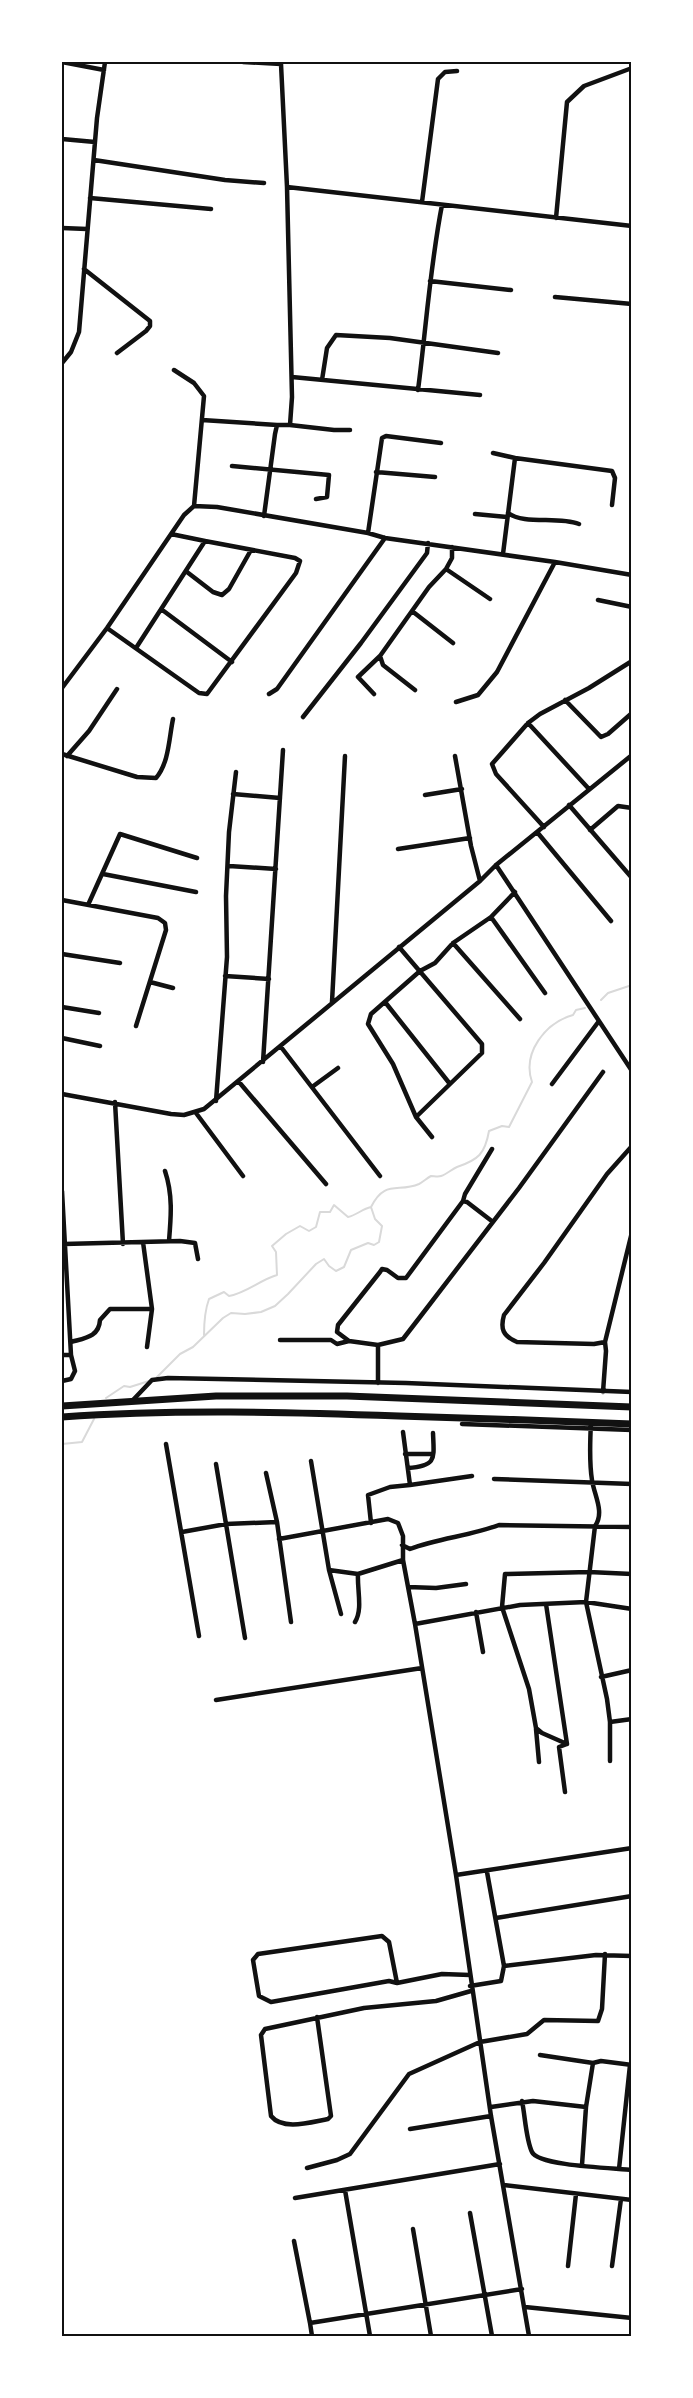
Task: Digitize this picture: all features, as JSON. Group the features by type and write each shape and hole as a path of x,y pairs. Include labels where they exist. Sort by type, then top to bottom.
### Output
{"main road":[{"path":"62,1406 216,1396 347,1396 632,1407"},
{"path":"62,1417 238,1412 591,1426 632,1424"}],"street":[{"path":"62,62 104,70"},
{"path":"62,363 71,352 79,332 94,142 105,62"},
{"path":"243,62 281,63 292,377 290,425"},
{"path":"556,218 567,102 584,86 632,68"},
{"path":"422,202 438,79 445,72 457,71"},
{"path":"62,139 94,142"},
{"path":"94,160 225,180 264,183"},
{"path":"287,187 632,226"},
{"path":"90,198 211,209"},
{"path":"418,390 430,281 442,205"},
{"path":"62,228 87,229"},
{"path":"84,270 150,321 150,326 146,330 117,353"},
{"path":"430,281 511,290"},
{"path":"555,297 632,304"},
{"path":"322,380 327,348 336,335 390,338 498,353"},
{"path":"62,688 107,628 184,515 194,506 204,393 194,383 174,370"},
{"path":"292,377 480,395"},
{"path":"202,420 350,430"},
{"path":"264,516 277,425"},
{"path":"368,533 381,442 386,436 441,443"},
{"path":"493,453 612,471 615,478 612,505"},
{"path":"503,554 515,458"},
{"path":"232,466 329,475 327,497 316,499"},
{"path":"376,472 435,477"},
{"path":"194,506 216,507 386,538 632,575"},
{"path":"476,514 569,520 579,524"},
{"path":"107,628 199,693 207,694 299,567 300,561 295,558 171,534"},
{"path":"269,694 277,688 386,538"},
{"path":"136,648 205,541"},
{"path":"303,717 427,553 428,543"},
{"path":"374,694 358,677 380,656 429,587 446,569 452,558 452,547"},
{"path":"187,572 213,592 222,595 229,589 251,550"},
{"path":"456,702 471,699 486,687 497,672 555,562"},
{"path":"446,569 490,598"},
{"path":"598,600 632,607"},
{"path":"161,609 232,662"},
{"path":"412,611 453,644"},
{"path":"380,656 383,665 415,690"},
{"path":"544,826 496,774 492,764 528,723 632,661"},
{"path":"64,755 78,746 117,689"},
{"path":"565,700 601,737 608,734 632,713"},
{"path":"64,755 137,777 156,778 162,772 165,762 173,718"},
{"path":"528,723 589,789"},
{"path":"263,1062 283,750"},
{"path":"62,1094 171,1114 196,1113 216,1101 480,881 496,865 632,755"},
{"path":"332,1002 345,756"},
{"path":"455,756 480,881"},
{"path":"216,1101 225,976 229,832 236,771"},
{"path":"425,795 462,789"},
{"path":"233,794 280,798"},
{"path":"569,805 632,878"},
{"path":"590,830 618,806 632,808"},
{"path":"537,832 611,921"},
{"path":"88,905 120,834 197,858"},
{"path":"398,849 470,838"},
{"path":"496,865 632,1071"},
{"path":"229,866 276,869"},
{"path":"103,874 196,892"},
{"path":"432,1137 416,1117 393,1065 368,1024 371,1014 420,971 435,963 453,943 491,917 515,892"},
{"path":"62,900 164,921 166,930 136,1026"},
{"path":"491,917 545,993"},
{"path":"453,943 520,1019"},
{"path":"399,947 482,1044 482,1053 416,1117"},
{"path":"62,954 120,963"},
{"path":"225,976 269,979"},
{"path":"150,982 173,988"},
{"path":"385,1002 450,1084"},
{"path":"62,1007 99,1013"},
{"path":"552,1084 599,1021"},
{"path":"62,1038 100,1046"},
{"path":"281,1047 380,1176"},
{"path":"312,1087 338,1068"},
{"path":"280,1340 331,1340 337,1344 349,1341 378,1345 403,1339 493,1222 603,1071"},
{"path":"239,1082 326,1184"},
{"path":"115,1102 123,1244"},
{"path":"196,1113 243,1176"},
{"path":"349,1341 337,1332 338,1325 382,1269 398,1278 406,1278 463,1201 492,1149"},
{"path":"605,1342 594,1344 517,1342 505,1334 502,1324 504,1315 608,1174 631,1149"},
{"path":"165,1172 172,1201 169,1241"},
{"path":"62,1191 71,1355 75,1376 62,1381"},
{"path":"463,1201 493,1222"},
{"path":"603,1392 605,1342 632,1232"},
{"path":"64,1244 169,1241 195,1243 198,1259"},
{"path":"143,1242 152,1309 147,1347"},
{"path":"71,1342 95,1334 99,1329 100,1320 110,1309 152,1309"},
{"path":"378,1345 378,1383"},
{"path":"62,1356 71,1355"},
{"path":"133,1400 146,1384 158,1378 632,1392"},
{"path":"617,1406 618,1393"},
{"path":"462,1424 591,1426 632,1430"},
{"path":"591,1426 592,1481 599,1521 595,1526 586,1602 610,1722 610,1761"},
{"path":"403,1432 410,1485"},
{"path":"408,1468 427,1466 433,1454 433,1433"},
{"path":"166,1444 199,1636"},
{"path":"405,1454 433,1454"},
{"path":"311,1461 329,1570 341,1614"},
{"path":"216,1464 245,1638"},
{"path":"266,1473 277,1522 291,1622"},
{"path":"371,1523 368,1495 390,1487 472,1476"},
{"path":"494,1479 632,1484"},
{"path":"279,1539 388,1519 398,1522 403,1536 403,1560 456,1875 491,2116 529,2337"},
{"path":"182,1532 226,1524 277,1522"},
{"path":"402,1545 410,1549 427,1542 485,1532 499,1525 632,1527"},
{"path":"329,1570 358,1574 403,1560"},
{"path":"539,1762 529,1689 502,1607 505,1574 589,1572 632,1574"},
{"path":"354,1622 360,1610 357,1591 358,1574"},
{"path":"408,1587 436,1588 466,1584"},
{"path":"415,1624 502,1607 586,1602 632,1609"},
{"path":"546,1604 567,1744"},
{"path":"476,1612 483,1652"},
{"path":"216,1700 422,1668"},
{"path":"601,1677 632,1670"},
{"path":"610,1722 632,1719"},
{"path":"536,1728 567,1744"},
{"path":"565,1792 559,1747 567,1744"},
{"path":"456,1875 632,1848"},
{"path":"317,2017 331,2116 328,2119 298,2124 280,2123 271,2116 263,2065 262,2031 317,2017 364,2008 435,2001 501,1981 504,1966 487,1872"},
{"path":"496,1918 632,1896"},
{"path":"397,1983 389,1942 381,1936 258,1954 253,1960 259,1996 271,2002 389,1982 397,1983 442,1974 470,1975"},
{"path":"504,1966 605,1954 632,1956"},
{"path":"307,2168 350,2154 409,2074 480,2042 527,2034 544,2020 598,2021 602,2009 605,1954"},
{"path":"540,2055 593,2063 601,2061 631,2065 619,2169"},
{"path":"582,2165 586,2107 593,2063"},
{"path":"490,2108 522,2101 586,2107"},
{"path":"522,2101 532,2154 544,2160 632,2170"},
{"path":"410,2129 491,2116"},
{"path":"295,2198 500,2164"},
{"path":"504,2185 632,2200"},
{"path":"345,2190 370,2337"},
{"path":"568,2266 576,2194"},
{"path":"612,2266 621,2199"},
{"path":"470,2213 492,2337"},
{"path":"413,2229 431,2337"},
{"path":"294,2241 312,2337"},
{"path":"310,2323 522,2289"},
{"path":"525,2307 632,2318"}],"waterway":[{"path":"601,1000 608,993 632,985"},
{"path":"157,1377 180,1354 193,1347 231,1313 261,1312 275,1306 316,1264 324,1259 336,1271 344,1267 351,1250 368,1243 374,1245 379,1242 382,1226 375,1219 371,1207 376,1198 392,1188 419,1184 431,1176 443,1175 475,1159 483,1151 489,1131 502,1126 509,1127 532,1082 530,1060 538,1041 553,1025 573,1015 576,1010 585,1008"},
{"path":"204,1335 209,1299 224,1292 229,1296 235,1294 277,1275 276,1252 272,1246 286,1234 300,1226 309,1231 316,1227 320,1212 330,1212 334,1205 348,1217 371,1207"},
{"path":"106,1398 124,1386 130,1387 149,1381"},
{"path":"62,1444 82,1442 94,1419"}]}
